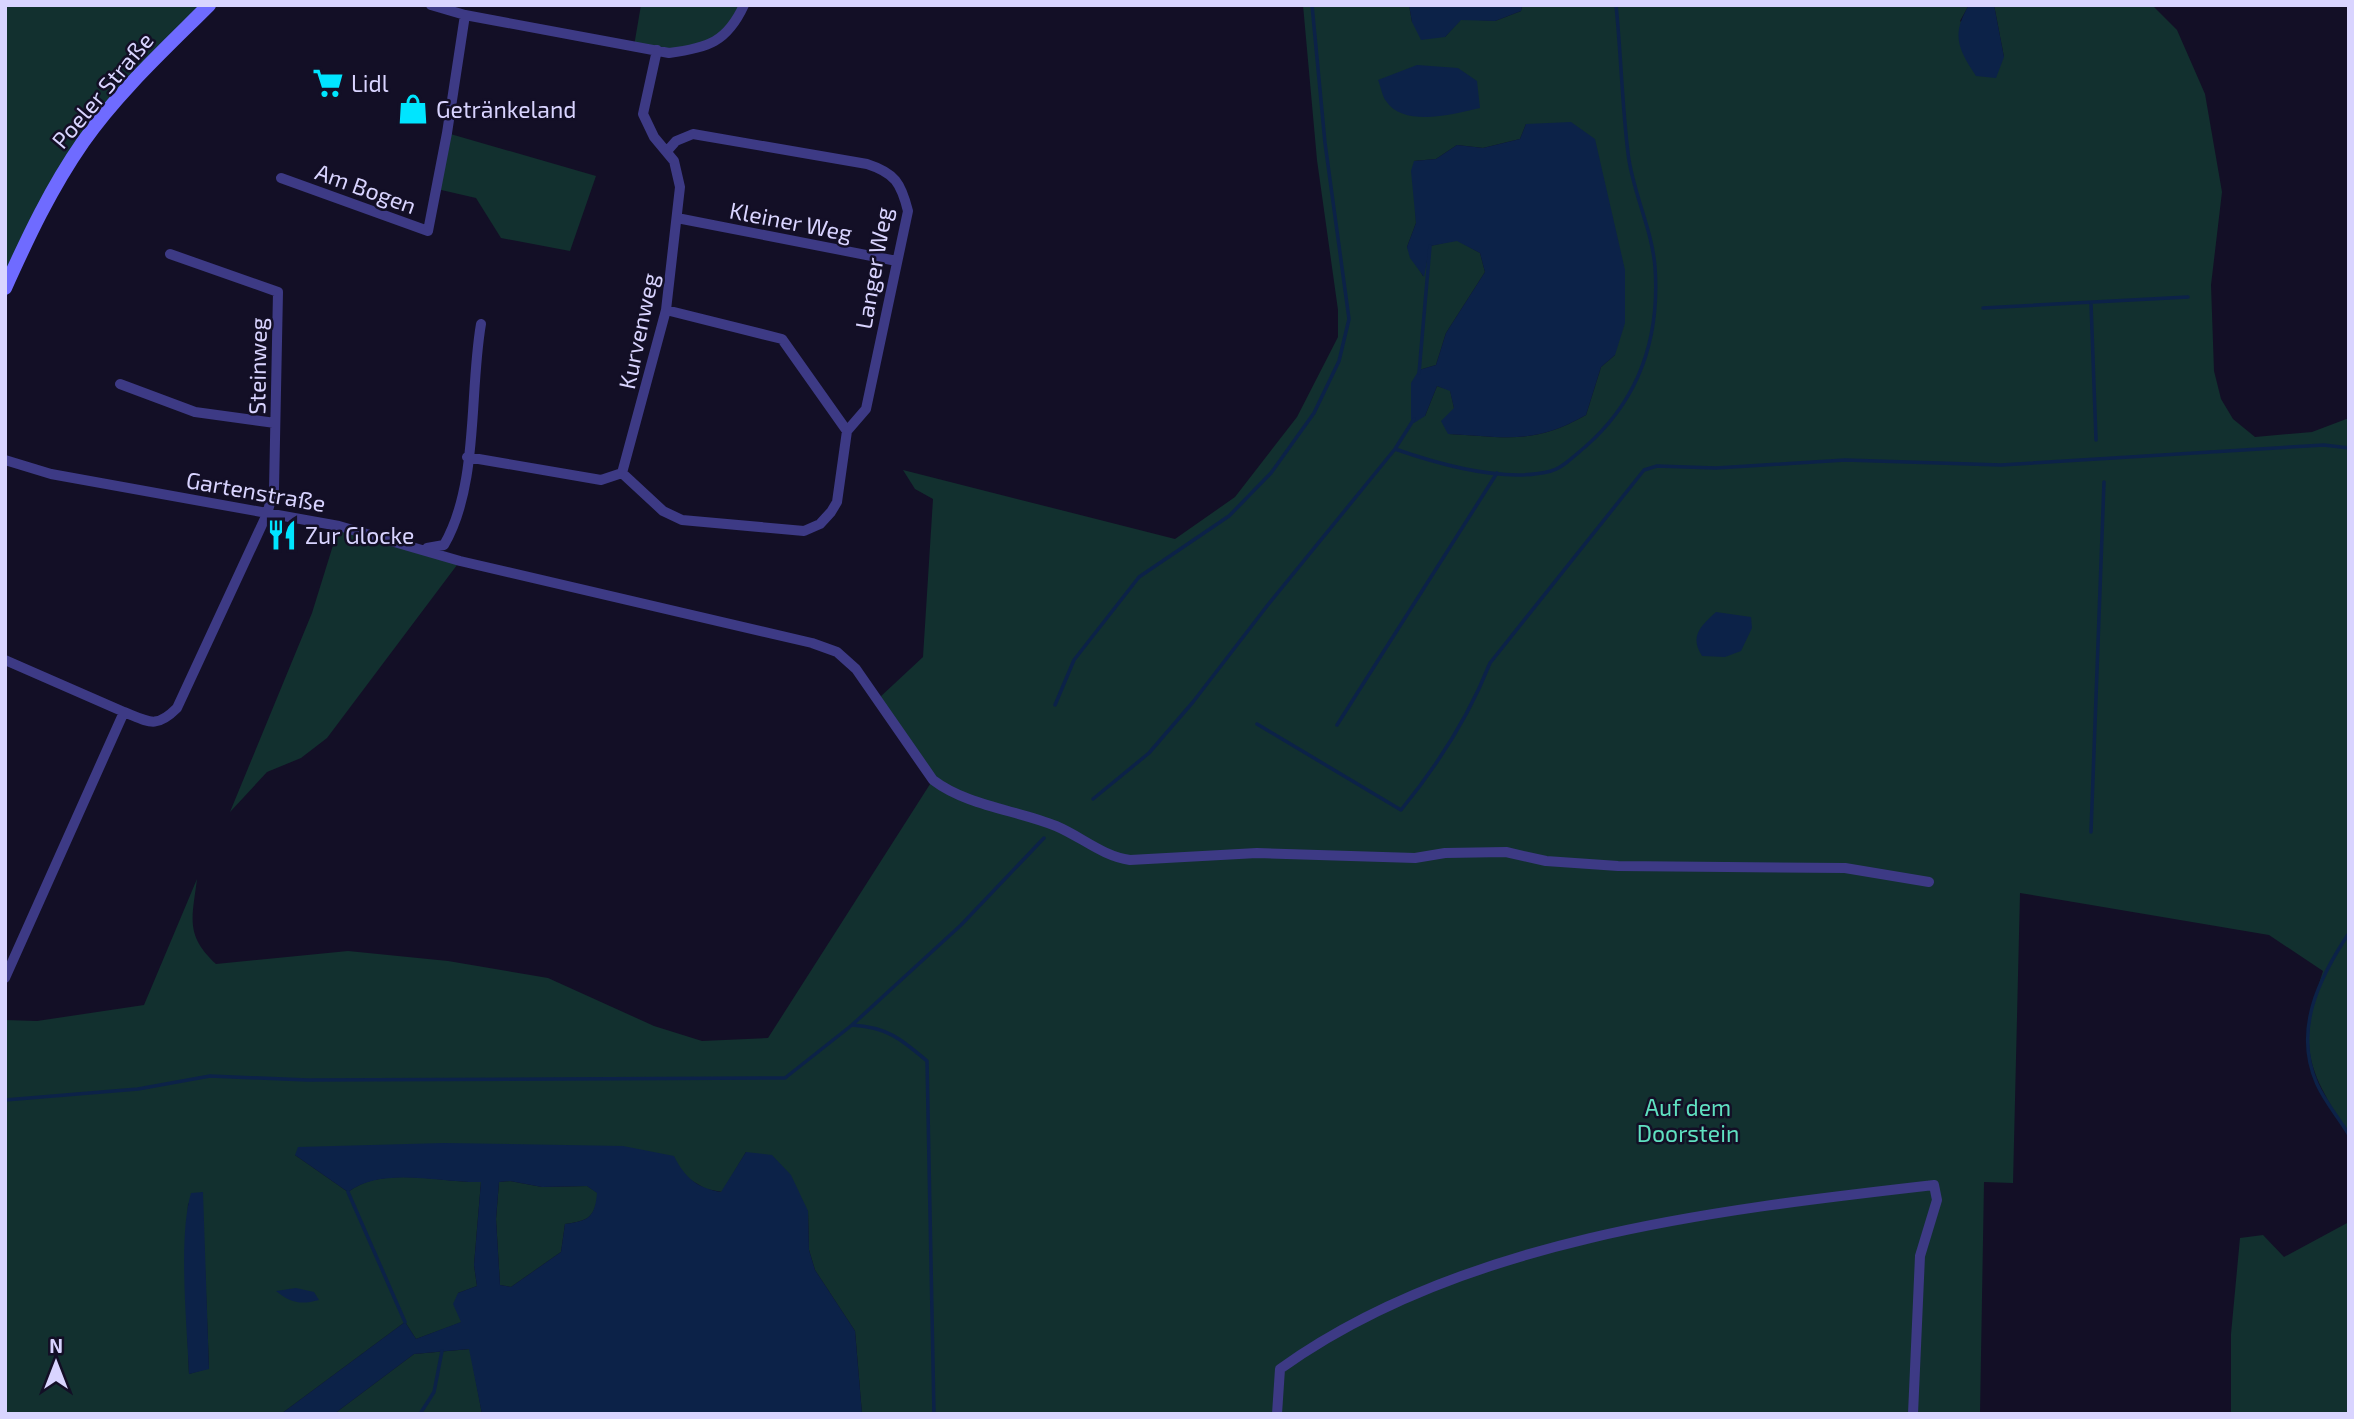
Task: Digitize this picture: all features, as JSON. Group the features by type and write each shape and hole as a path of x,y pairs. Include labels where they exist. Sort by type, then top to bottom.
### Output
{"main road":[{"name":"Poeler Straße","path":"5,288 55,184 85,139 146,67 209,5"}],"street":[{"path":"431,5 465,15 669,53 694,50 720,41 737,22 744,5"},
{"name":"Am Bogen","path":"281,178 429,231 465,15"},
{"name":"Kurvenweg","path":"622,473 666,310 680,187 674,161 668,150 654,137 643,114 657,50"},
{"name":"Langer Weg","path":"622,473 663,511 682,520 804,531 820,524 837,502 847,431 866,409 908,211 898,179 887,170 867,164 693,134 676,141 668,150"},
{"name":"Kleiner Weg","path":"677,218 897,261"},
{"name":"Steinweg","path":"124,712 152,723 164,720 177,708 267,514 274,489 278,292 170,254"},
{"path":"666,310 782,339 847,431"},
{"path":"426,549 444,545 456,525 467,457 481,324"},
{"path":"120,384 195,412 275,423"},
{"path":"467,457 601,480 622,473"},
{"name":"Gartenstraße","path":"5,460 51,474 339,526 460,561 811,643 837,652 856,669 879,698 933,780 940,786 947,791 1060,828 1114,858 1130,860 1257,853 1415,858 1445,853 1506,852 1546,861 1618,866 1844,868 1928,881"},
{"path":"5,660 124,712 5,978"},
{"path":"1277,1414 1280,1369 1317,1342 1370,1312 1437,1284 1613,1233 1692,1216 1934,1185 1937,1200 1920,1256 1913,1414"}],"green space":[{"path":"5,5 209,5 84,139 5,288"},
{"path":"641,5 744,5 737,22 694,50 634,46"},
{"name":"Auf dem Doorstein","path":"1303,5 1409,5 1412,22 1445,37 1461,19 1495,21 1521,11 1522,5 1969,5 1960,21 2004,57 1994,5 2152,5 2177,30 2205,94 2222,192 2211,285 2214,371 2221,399 2233,419 2255,437 2312,432 2349,418 2349,1135 2323,1091 2310,1057 2310,1020 2323,971 2269,935 2020,893 2013,1183 1984,1182 1980,1414 862,1414 855,1331 815,1270 809,1250 808,1211 746,1152 722,1192 706,1189 684,1176 295,1155 348,1192 362,1184 395,1177 481,1182 474,1265 477,1286 458,1293 462,1322 416,1339 405,1322 281,1414 5,1414 5,1020 37,1021 144,1005 197,879 193,916 195,935 206,954 216,964 348,951 448,961 548,978 654,1026 702,1041 768,1038 932,781 879,698 923,657 933,499 915,489 903,470 1175,539 1235,497 1297,417 1338,337 1338,310 1317,160","holes":["1526,124 1615,355 1601,367 1586,415 1567,425 1519,437 1449,434 1454,408 1450,390 1437,386 1425,416 1419,370 1436,365 1446,333 1485,272 1480,253 1457,240 1430,246 1423,276 1407,247 1416,223 1414,161 1436,159 1457,145 1483,148 1520,139","202,1192 209,1368 189,1374 185,1276 188,1204"]},
{"path":"447,133 596,176 570,251 501,238 476,198 437,189"},
{"path":"339,526 460,561 327,738 301,758 267,772 230,812 312,613"},
{"path":"510,1181 542,1187 587,1186 598,1193 593,1213 580,1221 565,1224 561,1252 511,1287 500,1285 496,1219 499,1182"},
{"path":"2349,1222 2349,1414 2231,1414 2231,1334 2240,1238 2263,1235 2284,1257"},
{"path":"470,1349 482,1414 334,1414 414,1354"}],"water":[{"path":"1409,5 1522,5 1521,11 1495,21 1461,20 1445,37 1421,40 1412,22"},
{"path":"1969,5 1994,5 2004,57 1996,78 1976,76 1961,50 1960,25"},
{"path":"1417,65 1458,68 1477,81 1480,108 1430,117 1417,117 1394,109 1385,99 1378,80"},
{"path":"1571,122 1595,139 1625,270 1625,323 1615,355 1601,367 1586,415 1567,425 1535,435 1504,437 1448,434 1441,421 1454,408 1450,391 1437,386 1425,416 1414,423 1411,419 1411,383 1419,370 1436,365 1446,333 1485,272 1480,253 1457,241 1430,246 1424,277 1410,258 1407,247 1416,223 1411,171 1414,161 1436,159 1457,145 1483,148 1520,139 1526,124"},
{"path":"1716,612 1751,617 1752,628 1741,651 1725,657 1702,656 1697,643 1698,632"},
{"path":"444,1143 623,1146 674,1156 693,1181 705,1188 721,1192 746,1152 772,1155 791,1175 808,1211 809,1250 815,1270 855,1331 862,1414 482,1414 469,1349 414,1354 334,1414 281,1414 405,1322 416,1339 461,1322 453,1304 458,1293 477,1286 474,1265 481,1182 394,1178 362,1184 348,1192 295,1155 298,1147","holes":["510,1181 542,1187 587,1186 597,1193 595,1208 585,1219 565,1224 561,1252 511,1287 500,1285 496,1219 499,1182"]},
{"path":"203,1192 209,1369 189,1374 184,1282 185,1233 191,1193"},
{"path":"296,1288 314,1292 319,1300 296,1302 276,1291"}],"waterway":[{"path":"1055,705 1074,660 1139,577 1229,516 1271,473 1314,413 1339,361 1349,319 1325,143 1312,5"},
{"path":"1395,449 1451,466 1493,473 1514,475 1551,471 1569,461 1604,428 1633,388 1650,342 1656,293 1655,267 1650,238 1630,167 1616,5"},
{"path":"1419,373 1430,246"},
{"path":"1983,308 2188,297"},
{"path":"2091,303 2096,440"},
{"path":"1093,799 1149,753 1193,702 1395,449 1414,419"},
{"path":"1257,724 1401,810 1451,740 1490,663 1644,470 1657,466 1716,468 1845,460 2001,465 2324,445 2349,448"},
{"path":"1337,725 1497,473"},
{"path":"2091,832 2104,482"},
{"path":"5,1100 138,1089 210,1076 307,1080 785,1078 852,1025 961,925 1044,838"},
{"path":"2349,933 2319,986 2309,1024 2308,1044 2310,1064 2317,1084 2349,1135"},
{"path":"852,1025 884,1031 927,1061 934,1414"},
{"path":"348,1192 405,1322"},
{"path":"420,1414 434,1392 442,1351"}],"place":[{"name":"Lidl","path":"328,83"},
{"name":"Getränkeland","path":"413,109"},
{"name":"Zur Glocke","path":"282,535"}]}
